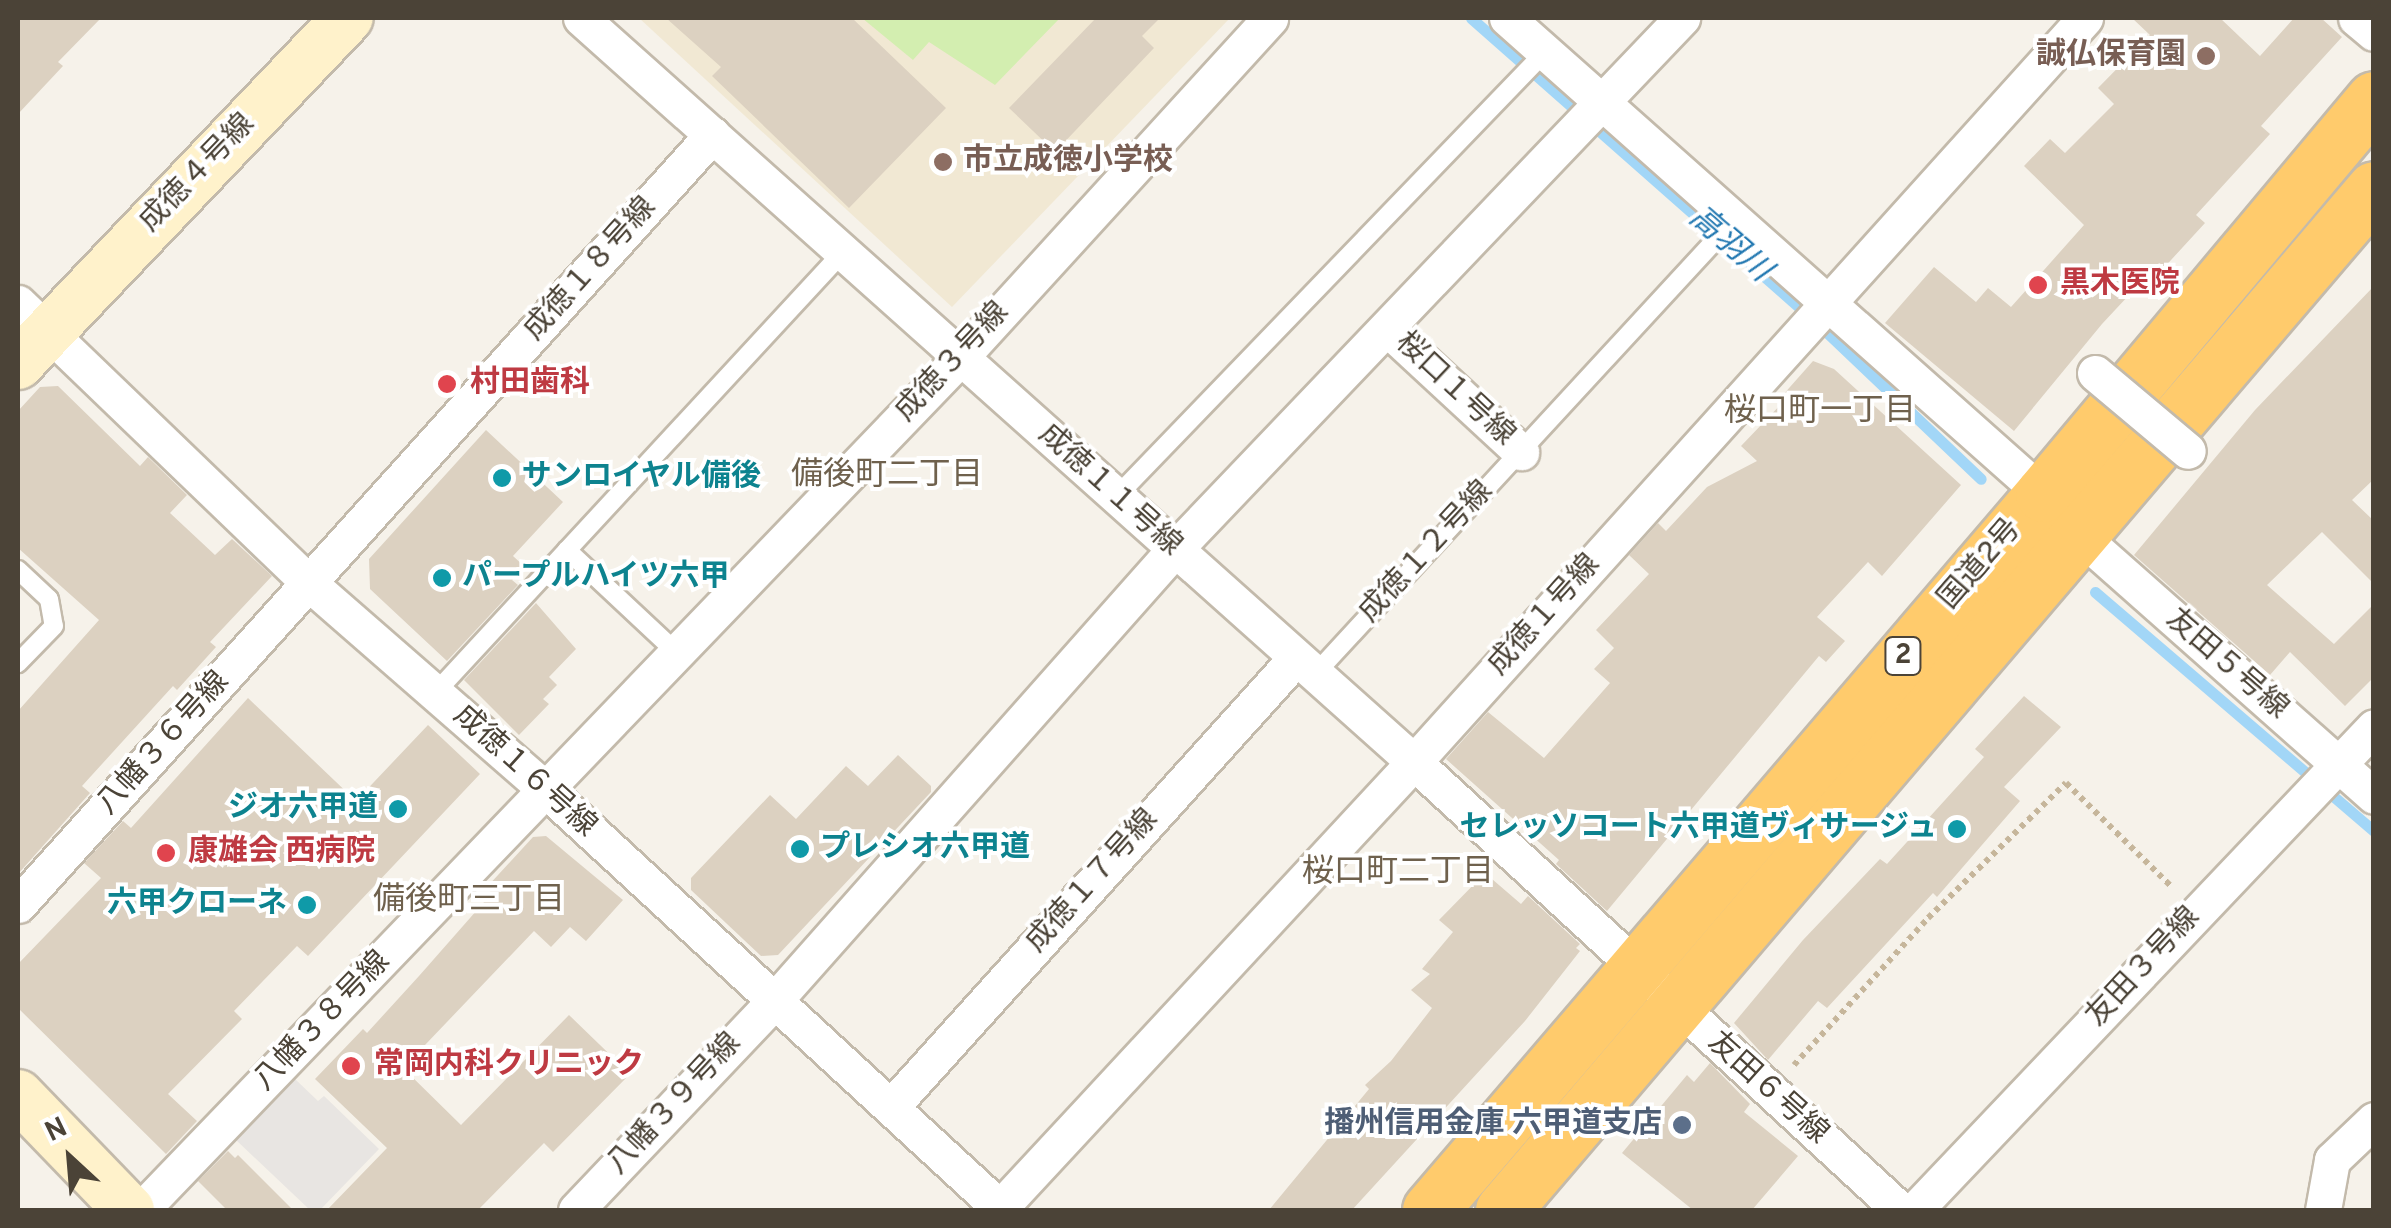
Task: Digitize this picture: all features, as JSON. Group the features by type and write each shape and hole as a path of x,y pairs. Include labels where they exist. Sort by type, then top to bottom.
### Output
{"highway":[{"name":"国道2号","path":"1503,1210 1676,1007 2060,514 2374,98"},
{"name":"国道2号","path":"1430,1210 1634,968 2060,514 2374,189"}],"street":[{"name":"成徳４号線","path":"28,333 348,18"},
{"name":"成徳１１号線","path":"581,18 1414,762 1634,968"},
{"name":"成徳３号線","path":"546,790 960,358 1270,18"},
{"name":"友田５号線","path":"1508,18 1544,52 1591,115 1734,220 1823,305 2060,514 2323,777 2374,796"},
{"name":"八幡３９号線","path":"576,1210 775,1000 1174,550 1682,18"},
{"name":"成徳１号線","path":"1000,1210 1414,762 2085,18"},
{"path":"2356,18 2374,32"},
{"name":"成徳１８号線","path":"310,584 712,134"},
{"name":"桜口１号線","path":"1387,328 1520,452"},
{"name":"成徳１６号線","path":"28,333 546,790 1000,1210"},
{"path":"2096,374 2188,451"},
{"name":"八幡３６号線","path":"18,905 310,584"},
{"name":"成徳１７号線","path":"891,1107 1306,666"},
{"name":"友田３号線","path":"1915,1210 2374,727"},
{"name":"八幡３８号線","path":"141,1210 546,790"},
{"name":"友田６号線","path":"1634,968 1900,1210"},
{"path":"18,1095 129,1210"},
{"path":"2323,1210 2328,1206 2332,1160 2374,1120"}],"lane":[{"path":"1116,497 1544,52"},
{"name":"成徳１２号線","path":"1306,666 1520,452 1734,220"},
{"path":"434,692 843,252"},
{"path":"567,550 677,653"},
{"path":"18,570 50,599 54,626 18,663"}],"path":[{"path":"1770,1092 1928,918 2066,783 2197,912"}],"shaded area":[{"name":"市立成徳小学校","path":"639,18 1230,18 952,307"},
{"path":"295,1079 318,1101 324,1096 379,1149 320,1210 310,1210 236,1140"}],"green space":[{"path":"862,18 1060,18 995,85 929,42 913,60"}],"building":[{"path":"18,18 101,18 58,62 63,66 18,114"},
{"path":"666,18 852,18 946,108 849,208 712,76 721,67"},
{"path":"1096,18 1160,18 1142,36 1154,48 1055,152 1009,108"},
{"path":"2132,18 2220,18 2260,56 2294,18 2321,18 2342,37 2261,126 2270,134 2196,215 2205,223 2149,284 2143,280 2102,324 2014,431 1885,323 1934,267 1976,302 1988,288 2011,307 2084,225 2024,166 2050,139 2065,153 2114,104 2098,88 2150,35"},
{"path":"2374,286 2374,479 2352,500 2374,521 2374,584 2322,532 2267,585 2334,644 2374,604 2374,677 2345,706 2290,652 2270,675 2134,555 2255,410"},
{"path":"1813,361 1834,369 1961,485 1882,576 1868,562 1817,617 1845,641 1826,662 1819,656 1607,911 1556,864 1559,860 1446,759 1488,712 1544,758 1610,683 1594,669 1614,648 1596,630 1649,574 1629,555 1658,523 1666,531 1707,487 1757,461 1741,446 1786,399 1782,396"},
{"path":"58,386 140,466 148,457 187,495 170,513 215,555 232,539 272,576 210,642 216,647 177,690 173,686 82,786 90,793 18,874 18,711 99,620 18,548 18,411 40,387"},
{"name":"パープルハイツ六甲","path":"486,430 563,502 513,556 525,567 512,580 518,585 447,661 370,589 369,559"},
{"path":"536,603 576,649 549,677 557,685 543,699 549,704 519,735 464,680"},
{"path":"2024,696 2061,727 2004,787 2020,801 1937,897 1933,893 1827,1008 1818,1001 1768,1060 1734,1023 1803,940 1880,859 1887,864 1984,757 1975,749"},
{"path":"248,698 356,801 428,725 480,774 308,956 297,946 234,1011 242,1019 168,1094 197,1121 166,1154 18,1008 18,964 101,878 84,863 123,821 131,828"},
{"name":"プレシオ六甲道","path":"898,755 931,786 931,792 778,955 761,956 691,890 691,878 770,795 796,819 846,766 868,786"},
{"path":"546,836 623,900 586,941 570,927 551,947 534,931 403,1068 461,1125 569,1015 630,1074 553,1152 544,1143 478,1210 327,1210 387,1148 315,1079 363,1029 367,1033 419,976 492,893 486,888 533,837"},
{"path":"1485,873 1521,904 1528,896 1580,944 1576,948 1580,951 1525,1021 1352,1210 1269,1210 1369,1089 1365,1085 1391,1061 1432,1008 1411,990 1430,974 1422,969 1453,932 1439,920"},
{"path":"1710,1063 1750,1104 1744,1112 1798,1156 1752,1210 1693,1210 1622,1153 1687,1075 1694,1082"},
{"path":"228,1151 235,1158 238,1155 293,1210 227,1210 198,1181"}],"waterway":[{"name":"高羽川","path":"1471,18 1817,323 1981,479"},
{"name":"高羽川","path":"2095,592 2374,831"}],"place":[{"name":"誠仏保育園","path":"2206,56"},
{"name":"市立成徳小学校","path":"943,162"},
{"name":"黒木医院","path":"2038,285"},
{"name":"村田歯科","path":"447,384"},
{"name":"サンロイヤル備後","path":"502,478"},
{"name":"パープルハイツ六甲","path":"442,578"},
{"name":"ジオ六甲道","path":"398,809"},
{"name":"セレッソコート六甲道ヴィサージュ","path":"1957,829"},
{"name":"プレシオ六甲道","path":"800,849"},
{"name":"康雄会 西病院","path":"166,853"},
{"name":"六甲クローネ","path":"307,905"},
{"name":"常岡内科クリニック","path":"351,1066"},
{"name":"播州信用金庫 六甲道支店","path":"1682,1125"}],"district":[{"name":"桜口町一丁目","path":"1820,412"},
{"name":"備後町二丁目","path":"887,476"},
{"name":"桜口町二丁目","path":"1398,873"},
{"name":"備後町三丁目","path":"469,901"}]}
